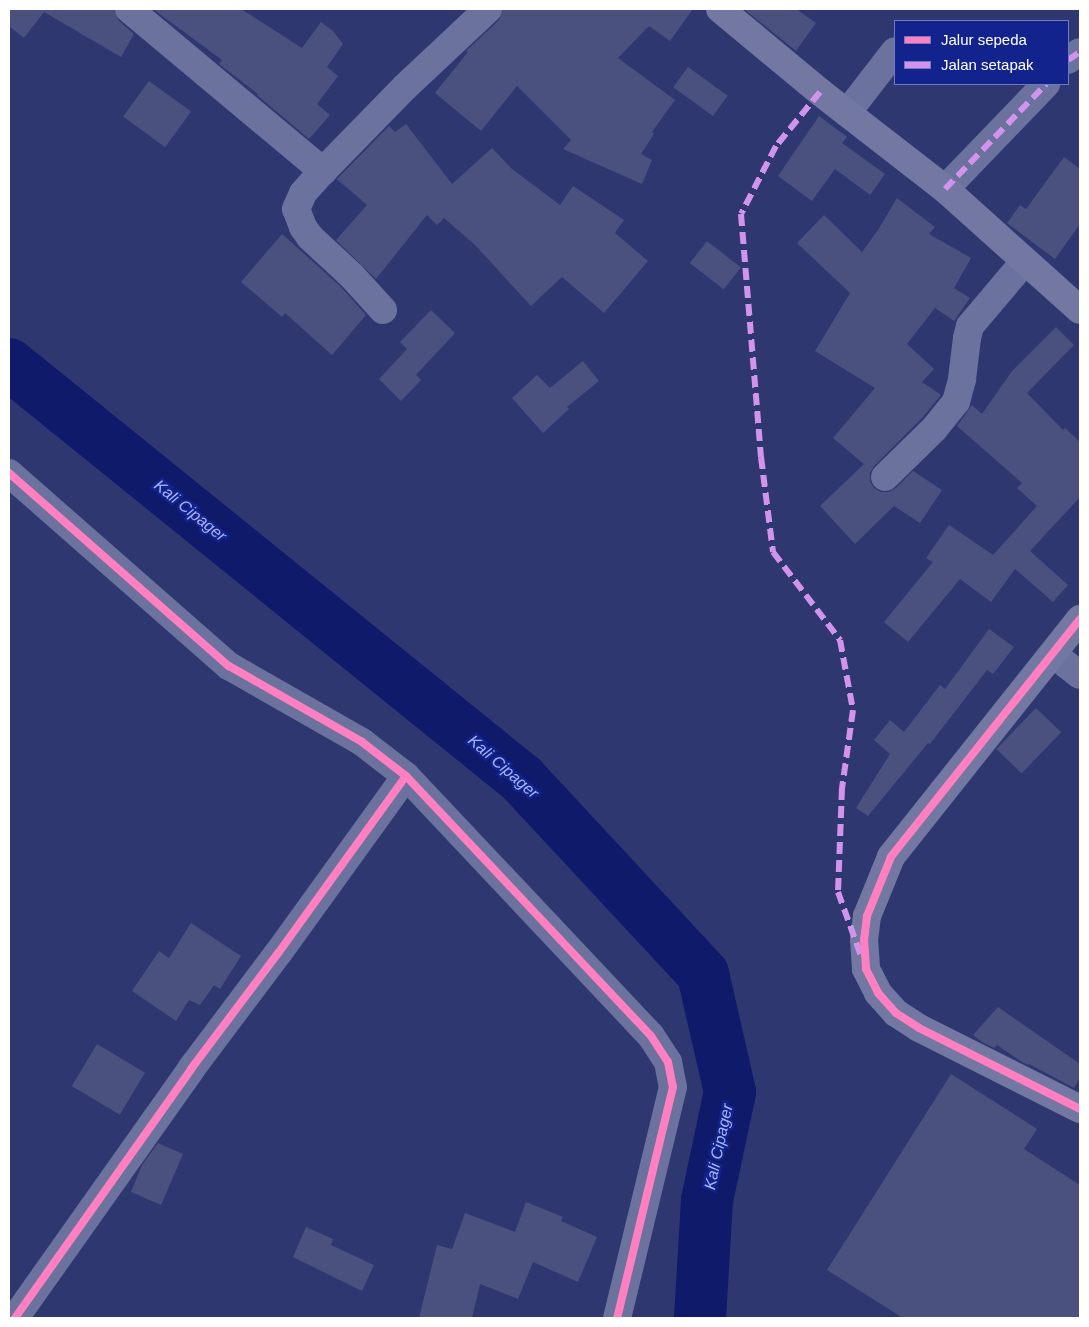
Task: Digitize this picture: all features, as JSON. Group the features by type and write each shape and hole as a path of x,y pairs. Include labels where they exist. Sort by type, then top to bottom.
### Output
{"street":[{"path":"129,9 323,171"},
{"path":"384,310 351,275 310,237 303,227 296,210 303,193 323,171 405,87 488,9"},
{"path":"720,9 847,113 945,189 1024,262 1080,310"},
{"path":"847,113 894,52"},
{"path":"1069,59 1080,52"},
{"path":"945,189 1045,85"},
{"path":"885,477 934,429 956,402 962,380 966,338 970,326 1024,262"},
{"path":"9,472 229,666 362,742 406,776 651,1036 668,1062 673,1087 617,1318"},
{"path":"1080,619 891,857 867,916 864,939 866,969 878,993 896,1013 919,1028 1080,1109"},
{"path":"1053,654 1080,675"},
{"path":"15,1318 191,1069 279,952 406,776"}],"building":[{"path":"9,9 114,9 119,21 134,34 121,57 44,12 24,38 9,26"},
{"path":"153,9 241,9 302,48 321,22 333,31 343,44 327,67 338,76 317,104 330,115 309,139 258,94 219,64 222,60"},
{"path":"503,9 693,9 670,41 649,26 618,58 675,100 652,132 654,134 641,154 652,160 642,184 563,149 571,140 517,86 481,131 435,93 468,52 466,51 499,20"},
{"path":"744,9 796,9 816,23 796,51"},
{"path":"688,67 728,96 713,116 673,87"},
{"path":"149,81 191,112 165,147 123,117"},
{"path":"819,116 847,137 842,143 885,174 870,195 835,169 812,201 778,176"},
{"path":"406,124 452,184 492,148 512,169 560,205 573,186 624,220 615,233 648,261 604,313 562,277 531,306 475,245 444,218 437,225 427,215 376,279 336,240 367,205 337,179 389,126 395,132"},
{"path":"1064,157 1080,169 1080,224 1055,259 1007,223 1020,205 1026,209"},
{"path":"897,198 935,227 929,234 971,258 954,288 970,298 954,321 935,308 907,344 934,369 922,382 941,395 922,418 874,466 870,473 870,481 874,488 881,492 889,492 896,488 913,471 942,490 920,523 894,506 855,544 820,506 864,464 833,438 875,388 815,351 850,293 797,243 824,215 862,252"},
{"path":"282,234 340,286 366,315 332,355 285,313 282,317 241,282"},
{"path":"707,241 741,267 724,290 690,263"},
{"path":"431,310 455,333 416,375 421,380 401,401 379,379 407,349 400,342"},
{"path":"1056,327 1074,345 1027,393 1063,430 1065,428 1080,442 1080,497 1030,551 1068,585 1053,602 1015,569 991,602 960,579 908,642 884,622 933,562 926,558 949,525 993,555 1037,506 1017,488 1022,483 957,426 972,405 982,414 1012,371"},
{"path":"583,361 599,381 567,407 569,409 543,433 512,398 537,375 550,388"},
{"path":"989,629 1014,647 993,674 987,670 930,744 928,743 868,816 856,808 890,754 874,740 890,720 904,732 940,685 945,689"},
{"path":"1036,708 1061,732 1022,773 996,749"},
{"path":"191,923 241,956 220,989 214,985 200,1005 189,1000 176,1021 132,991 159,951 169,958"},
{"path":"998,1007 1080,1064 1080,1078 1074,1088 1022,1062 997,1045 994,1048 973,1035"},
{"path":"97,1044 145,1073 120,1115 72,1086"},
{"path":"951,1074 1037,1129 1024,1149 1080,1185 1080,1318 903,1318 827,1270"},
{"path":"158,1143 183,1154 161,1205 131,1192 142,1165"},
{"path":"526,1202 563,1217 561,1221 597,1237 578,1282 533,1262 518,1299 480,1284 472,1318 419,1318 437,1245 452,1249 465,1213 515,1232"},
{"path":"306,1227 333,1239 331,1245 374,1265 362,1291 293,1257"}],"waterway":[{"name":"Kali Cipager","path":"9,364 522,779 703,974 730,1092 707,1200 700,1318"}],"marked path":[{"path":"1069,59 1080,52"},
{"path":"945,189 1045,85"},
{"path":"820,92 776,146 741,214 761,457 773,552 840,640 853,710 842,788 838,892 861,956"}],"cycle path":[{"path":"9,473 229,666 362,742 406,776 651,1036 668,1062 673,1087 617,1318"},
{"path":"1080,619 891,857 867,916 864,939 866,969 878,993 896,1013 919,1028 1080,1109"},
{"path":"15,1318 191,1069 279,952 406,776"}]}
